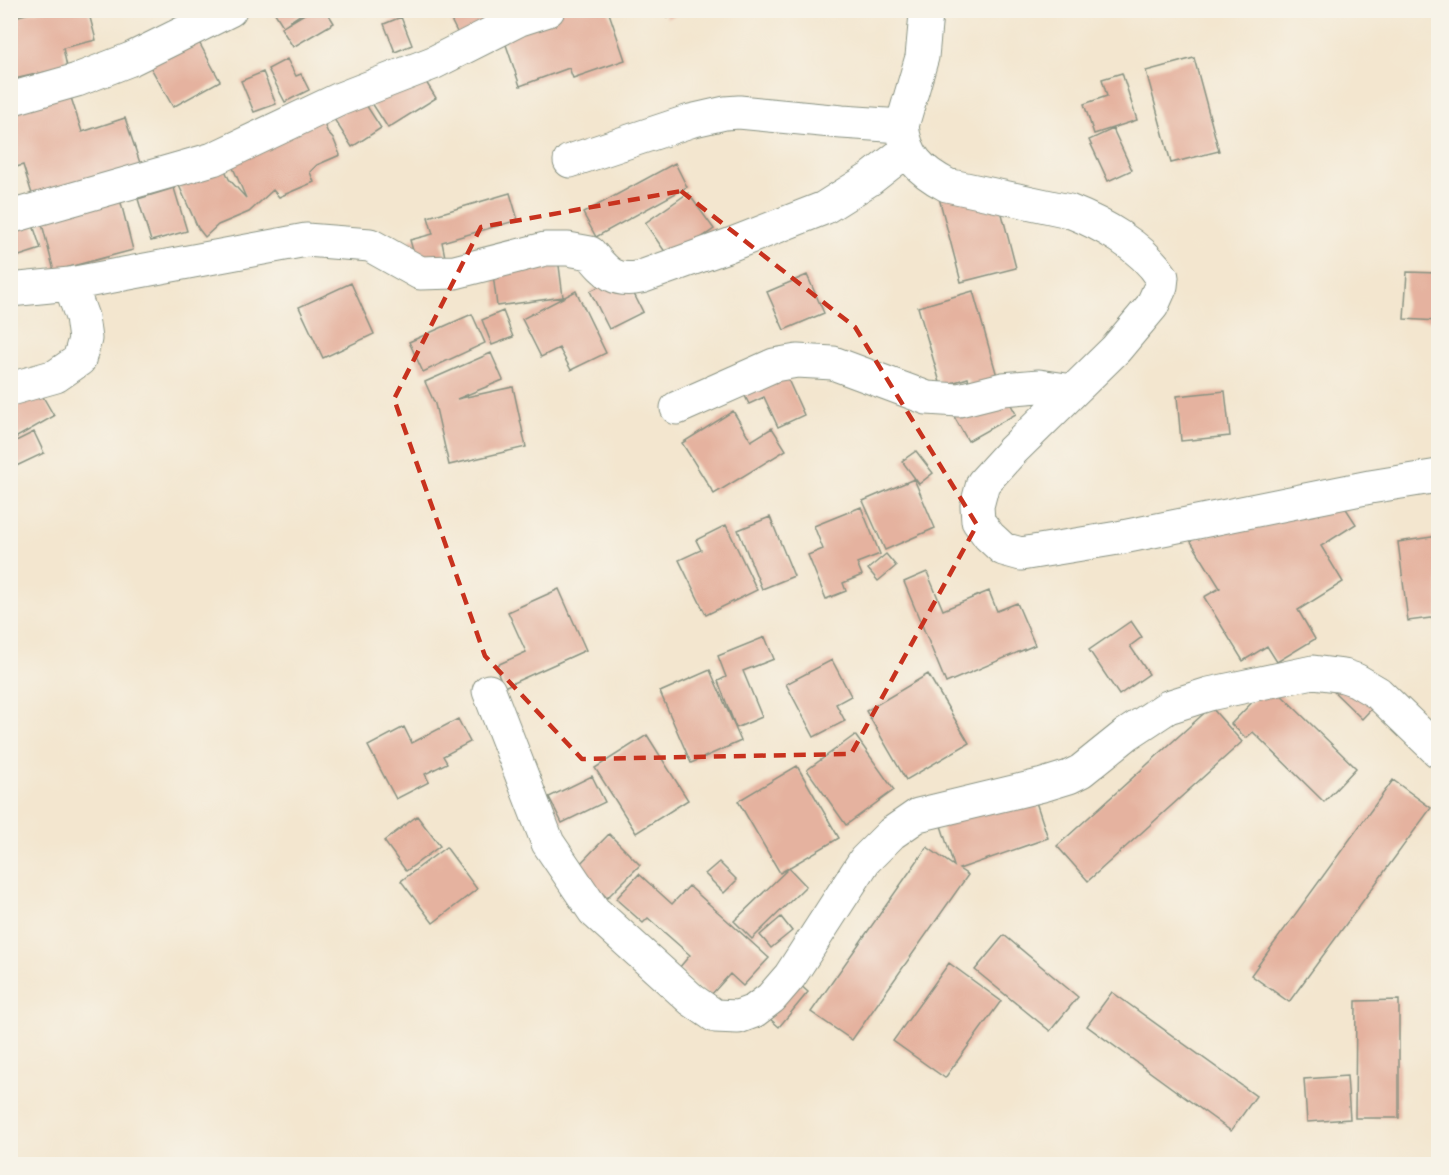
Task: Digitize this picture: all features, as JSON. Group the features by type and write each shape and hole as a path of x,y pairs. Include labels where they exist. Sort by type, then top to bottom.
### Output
{"street":[{"path":"10,99 77,80 131,59 230,10"},
{"path":"10,217 213,159 340,99 433,63 520,19 548,10"},
{"path":"10,290 70,284 306,240 370,245 420,273 455,272 545,249 568,249 590,253 604,270 620,279 641,277 824,208 870,179 905,138 922,57 926,14 924,10"},
{"path":"570,161 690,120 725,113 739,112 842,122 905,138 922,168 932,177 947,185 1069,211 1102,225 1156,267 1162,277 1161,286 1152,306 1116,349 1012,451 983,483 977,506 978,521 1003,549 1021,554 1043,551 1370,487 1438,476"},
{"path":"10,389 56,376 79,360 85,339 82,317 70,284"},
{"path":"676,408 774,365 797,361 833,363 927,398 939,400 959,400 1003,389 1039,386 1073,391"},
{"path":"489,691 548,843 594,911 692,1000 715,1017 738,1017 754,1011 771,998 790,976 865,860 892,833 909,820 918,815 1069,777 1081,771 1127,734 1168,707 1209,694 1314,672 1344,676 1378,693 1438,751"}],"highlighted area":[{"path":"681,191 855,327 977,525 851,754 582,759 485,656 394,399 481,227"}],"building":[{"path":"42,10 88,10 96,40 63,48 67,67 10,80 10,18"},
{"path":"273,10 307,10 283,26"},
{"path":"311,10 326,10 334,23 293,47 281,28"},
{"path":"446,10 507,10 459,36"},
{"path":"562,10 608,10 625,60 573,78 569,68 520,86 501,30"},
{"path":"664,10 688,10 688,11 667,18"},
{"path":"401,17 412,45 395,52 384,24"},
{"path":"194,33 220,81 173,107 146,59"},
{"path":"1194,58 1219,151 1171,163 1146,71"},
{"path":"287,59 296,76 301,74 309,90 285,102 268,69"},
{"path":"418,69 436,98 388,128 370,100"},
{"path":"263,72 276,104 254,112 241,81"},
{"path":"1122,73 1137,120 1094,134 1084,104 1107,96 1102,79"},
{"path":"67,85 82,132 125,118 143,172 36,207 23,165 10,169 10,104"},
{"path":"354,86 381,128 352,147 325,105"},
{"path":"320,115 340,155 317,165 310,172 314,182 279,197 273,190 249,212 218,225 205,237 198,228 177,181 225,170 229,179 246,198 228,156"},
{"path":"1113,129 1132,170 1108,181 1089,140"},
{"path":"675,163 687,187 596,237 583,213"},
{"path":"993,179 1016,268 961,282 938,194"},
{"path":"174,188 187,231 151,241 138,199"},
{"path":"118,191 133,250 54,271 39,212"},
{"path":"510,193 518,220 442,242 445,257 417,265 410,240 433,234 428,217"},
{"path":"688,193 714,229 670,259 645,223"},
{"path":"28,210 41,249 10,259 10,215"},
{"path":"557,250 563,297 497,306 491,259"},
{"path":"1407,272 1438,273 1438,321 1404,319"},
{"path":"624,274 643,312 609,329 590,291"},
{"path":"807,275 824,313 784,330 767,292"},
{"path":"351,283 374,334 323,358 299,307"},
{"path":"576,291 606,353 571,370 559,348 541,357 522,319"},
{"path":"973,291 997,376 995,376 1016,414 968,441 944,399 970,384 968,378 941,386 918,307"},
{"path":"503,311 513,337 492,345 482,320"},
{"path":"472,314 485,343 423,372 409,342"},
{"path":"491,353 503,380 457,399 513,387 526,447 449,465 435,404 425,382"},
{"path":"780,362 804,415 778,427 764,397 749,404 738,382"},
{"path":"31,376 54,416 10,441 10,388"},
{"path":"1225,391 1230,436 1181,441 1177,396"},
{"path":"733,411 751,441 772,428 786,450 714,494 682,443"},
{"path":"34,432 44,453 10,469 10,444"},
{"path":"916,451 933,473 919,484 902,461"},
{"path":"914,479 935,528 885,550 863,501"},
{"path":"1339,498 1356,524 1321,546 1343,582 1298,610 1315,639 1277,662 1267,646 1243,661 1204,597 1220,588 1190,540"},
{"path":"861,507 880,554 857,563 862,575 843,583 846,591 826,599 808,555 823,549 814,526"},
{"path":"770,517 794,576 762,589 738,530"},
{"path":"726,525 757,590 706,615 679,560 701,550 696,540"},
{"path":"1438,536 1438,617 1408,621 1398,542"},
{"path":"886,554 896,566 878,581 868,569"},
{"path":"927,572 943,610 989,591 997,611 1017,603 1035,645 946,683 904,582"},
{"path":"559,589 586,650 504,687 495,666 526,652 508,612"},
{"path":"1131,621 1142,637 1130,646 1149,674 1119,695 1089,650"},
{"path":"765,637 774,659 743,671 762,717 736,728 718,681 726,677 718,656"},
{"path":"832,660 851,696 836,704 845,721 814,737 786,684"},
{"path":"710,670 741,741 691,763 660,692"},
{"path":"928,674 969,743 906,780 866,711"},
{"path":"1270,684 1356,768 1324,802 1253,732 1246,738 1231,724"},
{"path":"1327,685 1377,703 1362,719"},
{"path":"1211,707 1242,742 1088,881 1057,846"},
{"path":"458,719 470,742 443,756 447,763 425,774 429,782 396,799 368,746 404,727 412,743"},
{"path":"647,735 688,800 636,833 595,768"},
{"path":"855,735 894,790 846,825 807,770"},
{"path":"797,766 839,838 780,873 738,801"},
{"path":"592,776 605,802 562,823 549,797"},
{"path":"1028,778 1048,838 959,869 968,875 852,1040 811,1012 927,847 954,866 936,810"},
{"path":"1393,780 1431,808 1289,1002 1251,975"},
{"path":"417,816 440,846 406,871 384,841"},
{"path":"609,834 640,865 607,898 577,867"},
{"path":"446,847 477,889 433,923 401,881"},
{"path":"719,862 737,880 724,893 705,874"},
{"path":"789,868 806,886 752,939 734,921"},
{"path":"639,874 672,904 689,886 769,958 743,986 730,974 710,996 679,968 690,955 648,918 643,923 616,899"},
{"path":"781,917 792,931 771,948 760,935"},
{"path":"1004,935 1078,997 1050,1031 975,970"},
{"path":"949,963 1001,1001 945,1078 893,1041"},
{"path":"798,983 808,992 779,1027 769,1018"},
{"path":"1112,992 1256,1096 1231,1131 1087,1026"},
{"path":"1399,1000 1399,1118 1355,1118 1356,1001"},
{"path":"1347,1076 1350,1119 1307,1122 1304,1079"}]}
